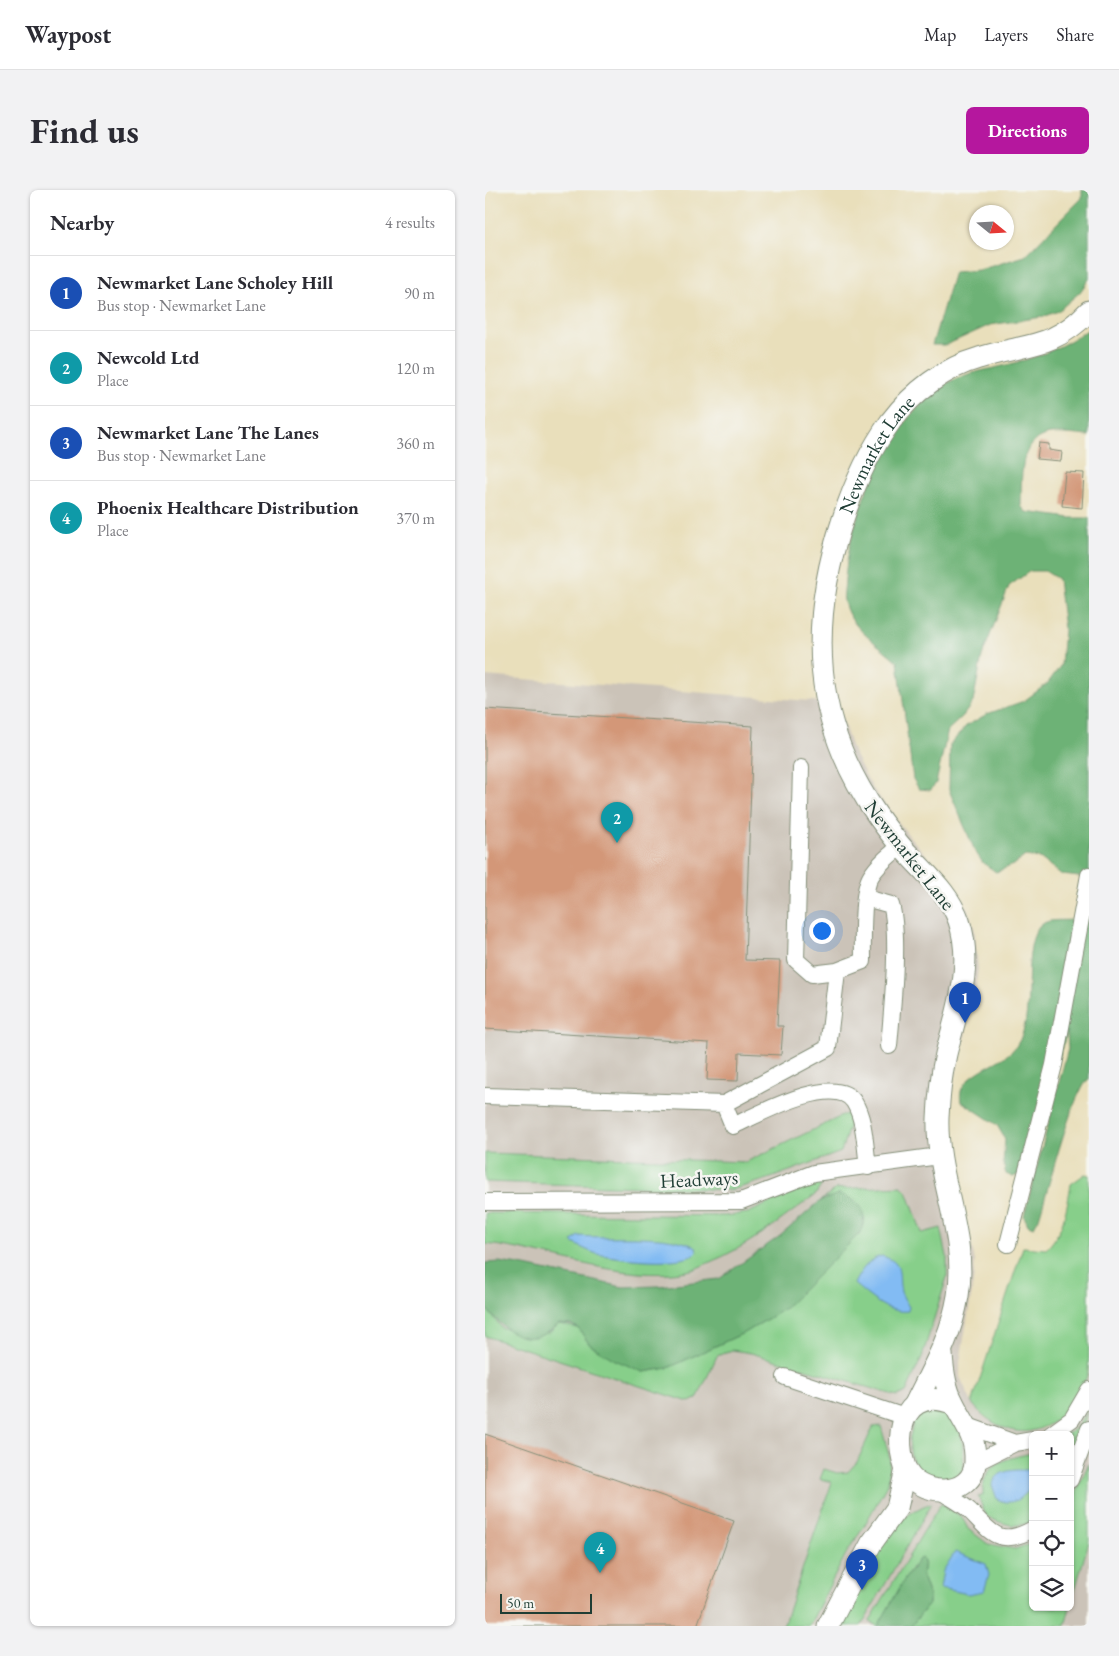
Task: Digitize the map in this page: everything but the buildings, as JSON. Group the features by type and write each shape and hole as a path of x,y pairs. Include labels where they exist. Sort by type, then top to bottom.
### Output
{"main road":[{"name":"Newmarket Lane","path":"828,1626 867,1552 897,1508 906,1469 900,1439 910,1410 942,1354 958,1294 960,1258 957,1235 939,1156 939,1093 963,984 964,945 959,924 947,897 901,846 868,802 853,775 834,730 823,686 820,628 823,602 837,537 847,508 883,433 916,393 964,363 1051,340 1075,325 1089,311"},
{"name":"Newmarket Lane","path":"942,1354 946,1384 954,1404 968,1426 975,1446 973,1469"},
{"path":"910,1410 937,1400 954,1404"},
{"path":"906,1469 917,1482 939,1491"},
{"path":"897,1508 939,1491 960,1486 973,1469"}],"street":[{"path":"801,768 796,960 811,974 837,971 863,961 869,878 901,846"},
{"path":"1008,1244 1054,1065 1089,875"},
{"path":"867,895 891,904 895,932 889,1046"},
{"path":"485,1096 724,1104 828,1048 837,971"},
{"path":"724,1104 733,1126 821,1090 841,1093 854,1101 861,1119 868,1166"},
{"name":"Headways","path":"485,1202 741,1201 814,1174 939,1156"},
{"path":"785,1377 910,1410"},
{"path":"1056,1431 1072,1418 1089,1390"},
{"path":"968,1426 1015,1443"},
{"path":"1071,1476 1089,1429"},
{"path":"970,1512 973,1469 1015,1443 1029,1441"},
{"path":"939,1491 970,1512 984,1528 998,1536 1015,1536 1029,1531"}],"shaded area":[{"path":"485,676 837,703 853,752 873,789 910,837 956,889 967,908 974,927 978,968 975,993 949,1104 950,1155 958,1199 975,1262 960,1362 960,1377 972,1403 984,1417 1008,1429 1029,1432 1029,1611 1074,1611 1074,1431 1032,1431 1045,1428 1062,1417 1089,1370 1089,1626 485,1626"}],"green space":[{"path":"1082,190 1089,190 1089,279 1080,292 1058,311 1042,317 990,325 946,345 932,345 954,272 979,270 1025,256 1082,198"},
{"path":"1089,329 1089,436 1050,434 1039,438 1032,444 1024,462 1021,506 1026,512 1071,518 1089,518 1089,878 1062,875 1040,858 1025,856 1015,864 996,872 983,863 975,851 949,790 950,745 966,726 987,714 1024,701 1048,683 1061,665 1064,629 1058,579 1045,571 1030,571 1009,586 982,656 973,702 963,716 948,730 936,783 931,790 919,789 913,779 898,662 860,630 849,614 844,602 848,553 864,498 876,470 906,420 925,400 954,380 971,373 1035,357 1062,345"},
{"path":"1089,915 1089,1079 1076,1101 1068,1121 1039,1218 1034,1227 1028,1225 1024,1216 1068,1049 1067,1031 1026,1171 1013,1177 1006,1174 1003,1163 1005,1139 997,1125 961,1101 961,1092 970,1078 1011,1052 1020,1039 1025,1023 1031,947 1036,932 1047,922 1071,920"},
{"path":"848,1113 850,1124 841,1152 732,1190 485,1182 485,1153 746,1162"},
{"path":"1085,1174 1089,1175 1088,1373 1074,1402 1059,1418 1041,1428 1022,1432 1014,1431 990,1420 972,1403 1023,1247 1046,1249 1052,1243 1063,1220 1071,1184"},
{"path":"821,1179 821,1186 816,1194 764,1232 723,1257 690,1270 662,1274 637,1273 510,1247 485,1244 485,1213 724,1216 748,1213"},
{"path":"901,1186 907,1191 922,1233 941,1228 947,1256 947,1277 922,1357 906,1392 897,1396 751,1353 732,1350 717,1356 697,1399 689,1402 485,1336 485,1307 502,1328 549,1333 559,1324 578,1328 590,1345 643,1372 668,1368 748,1331 785,1308 860,1233 865,1219 826,1197 819,1202 836,1189"},
{"path":"838,1194 853,1200 861,1208 864,1218 860,1233 785,1308 748,1331 668,1368 643,1372 615,1360 590,1345 578,1328 572,1325 559,1324 548,1332 537,1336 519,1335 501,1324 485,1307 485,1263 499,1262 525,1266 623,1287 659,1286 719,1279 780,1236 819,1202"},
{"path":"924,1409 942,1410 951,1415 956,1421 961,1437 963,1471 941,1487 924,1480 911,1457 909,1440 914,1421"},
{"path":"1088,1411 1074,1450 1074,1431 1072,1431 1077,1427"},
{"path":"881,1426 890,1459 888,1483 846,1554 809,1626 783,1626 832,1482 820,1479 824,1469 837,1473 848,1472 857,1462 873,1427"},
{"path":"1029,1454 1029,1522 1021,1525 1010,1525 987,1517 978,1497 983,1495 986,1476 991,1469 1005,1460"},
{"path":"1089,1463 1089,1541 1074,1593 1074,1521 1074,1497"},
{"path":"932,1503 861,1626 841,1626 866,1572 887,1537 900,1522 915,1511"},
{"path":"942,1504 962,1517 968,1529 988,1544 1015,1549 1029,1544 1029,1611 1069,1611 1065,1626 911,1626 929,1604 929,1596 922,1576 924,1562 912,1567 878,1626 869,1622"},
{"path":"922,1558 924,1561 922,1576 929,1596 929,1604 911,1626 878,1626 904,1580 919,1559"}],"water":[{"path":"579,1236 670,1239 696,1247 697,1252 690,1257 665,1260 619,1257 597,1254 572,1242"},
{"path":"882,1256 894,1262 899,1270 901,1292 909,1307 908,1311 893,1310 886,1307 872,1299 854,1284 869,1263"},
{"path":"1029,1470 1029,1490 1013,1502 997,1499 992,1485 999,1475 1005,1472"},
{"path":"955,1552 986,1564 989,1575 984,1591 968,1594 940,1588 943,1571"}],"place":[{"name":"Newcold Ltd","path":"617,843"},
{"name":"Newmarket Lane Scholey Hill","path":"965,1023"},
{"name":"Phoenix Healthcare Distribution","path":"600,1573"},
{"name":"Newmarket Lane The Lanes","path":"862,1590"}]}
